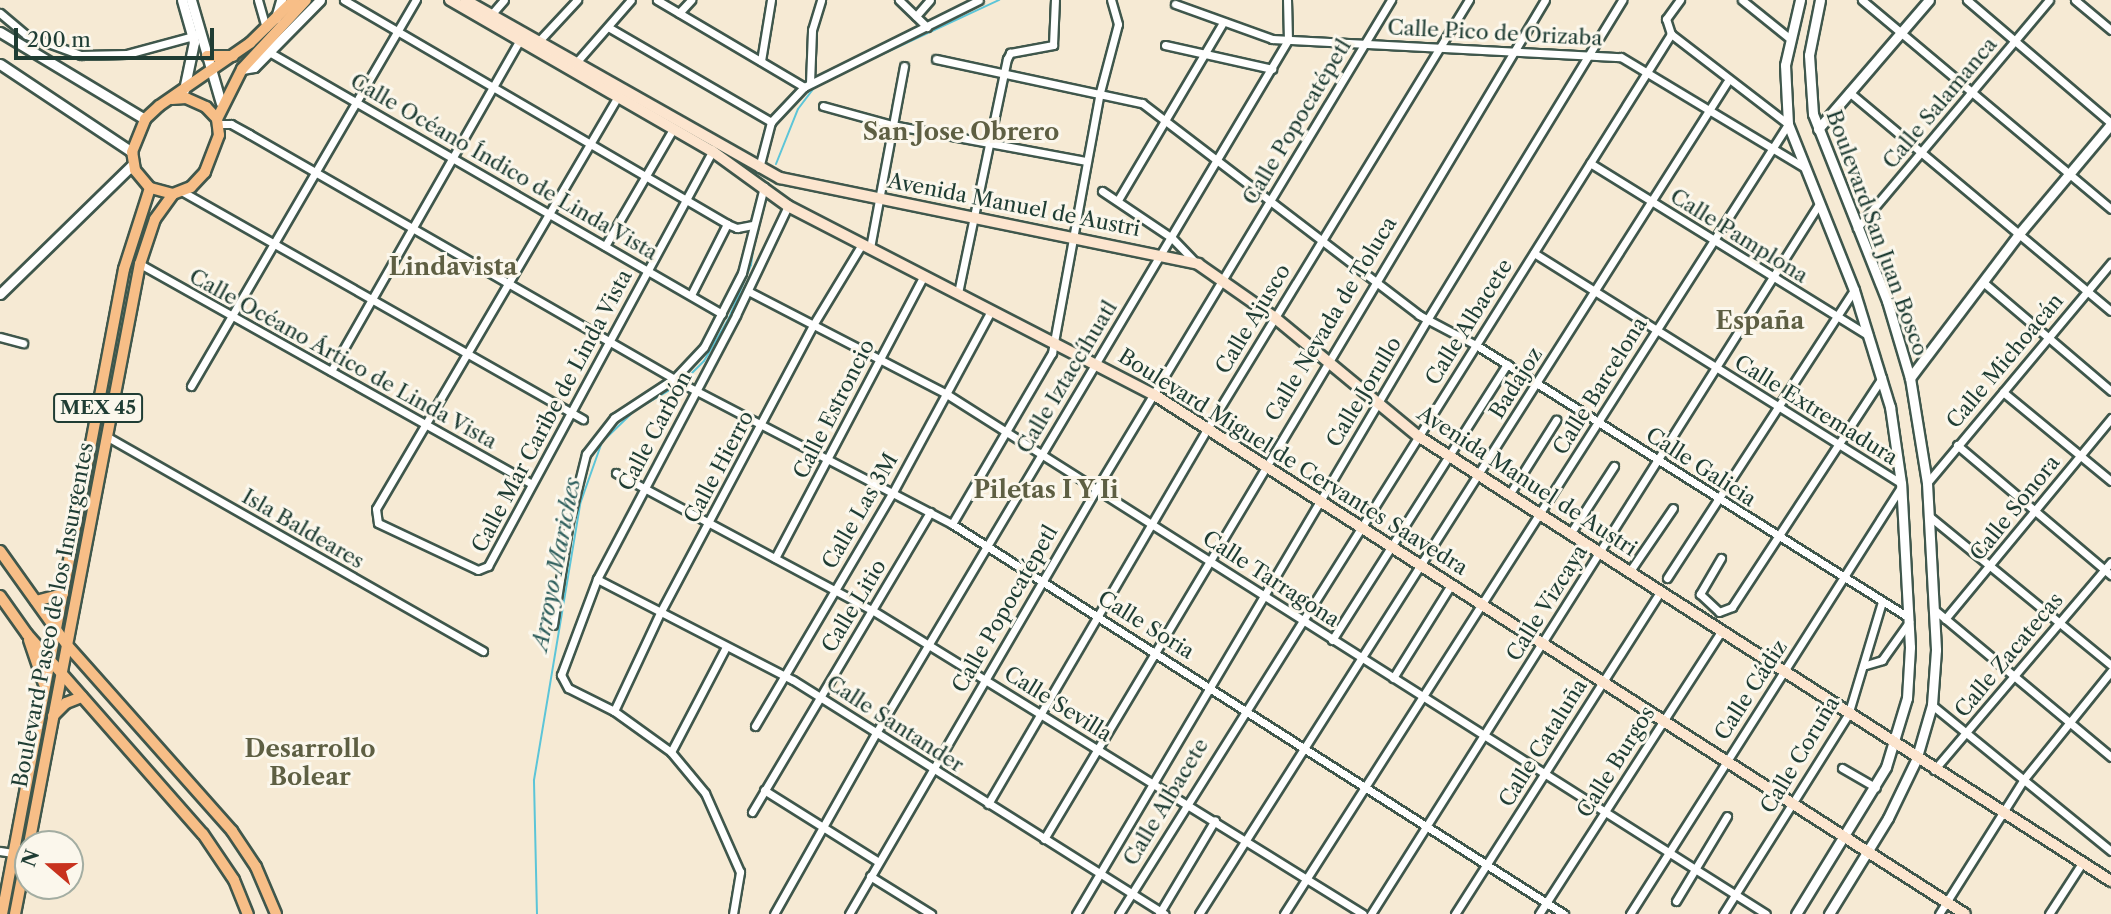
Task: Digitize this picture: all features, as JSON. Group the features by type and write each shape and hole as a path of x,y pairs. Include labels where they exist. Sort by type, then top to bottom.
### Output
{"main road":[{"path":"294,0 233,56 145,119 132,152 133,164 149,188 178,193 211,163 221,103 242,69 306,0"},
{"name":"Boulevard Miguel de Cervantes Saavedra","path":"450,0 488,18 770,174"},
{"name":"Boulevard Miguel de Cervantes Saavedra","path":"465,0 519,42 535,46"},
{"path":"207,57 233,56"},
{"name":"Boulevard Miguel de Cervantes Saavedra","path":"573,66 617,98 712,151 786,205 1097,363 1208,427 1419,566 1604,680 1965,914"},
{"path":"172,99 199,103 217,122"},
{"path":"758,168 760,184"},
{"name":"Avenida Manuel de Austri","path":"770,174 878,199 1163,254 1198,264 1275,317 1418,436 1851,710 1916,760 2111,881"},
{"path":"786,205 782,192 792,181"},
{"name":"Boulevard Paseo de los Insurgentes","path":"2,914 124,269 149,188"},
{"name":"Boulevard Paseo de los Insurgentes","path":"32,830 140,264 155,219 178,193"},
{"path":"0,551 67,645 232,831 256,867 276,914"},
{"path":"37,601 63,594"},
{"path":"0,596 27,634 203,834 234,880 248,914"},
{"path":"27,634 44,685"},
{"path":"53,716 66,703 82,696"}],"street":[{"path":"182,0 207,57 221,103"},
{"path":"184,91 193,62 197,35 191,0"},
{"path":"258,0 266,28"},
{"path":"276,19 281,0"},
{"path":"242,69 254,67 320,0"},
{"path":"345,0 727,225 737,228 753,225"},
{"path":"191,386 416,0"},
{"path":"488,18 504,0"},
{"path":"535,46 577,0"},
{"path":"573,66 631,0"},
{"path":"657,0 807,85"},
{"path":"679,13 691,0"},
{"path":"761,61 771,0"},
{"path":"807,85 812,30 821,0"},
{"path":"899,0 927,27"},
{"path":"916,16 930,0"},
{"path":"758,168 771,122 807,85 979,0"},
{"path":"958,293 1003,74 1010,53 1053,45 1055,0"},
{"path":"952,524 1045,369 1055,342 1100,92 1118,24 1111,0"},
{"path":"1287,0 1288,40"},
{"name":"Calle Popocatépetl","path":"849,914 877,861 1043,579 1391,0"},
{"name":"Calle Ajusco","path":"988,804 1154,524 1208,427 1469,0"},
{"name":"Calle Nevada de Toluca","path":"1044,839 1264,464 1545,0"},
{"name":"Calle Jorullo","path":"1076,914 1156,782 1262,596 1622,0"},
{"path":"1680,0 1666,19 1671,34 1727,82 1788,124"},
{"path":"1742,0 1788,37"},
{"name":"Boulevard San Juan Bosco","path":"1796,914 1876,788 1895,744 1907,698 1909,619 1901,485 1882,378 1854,290 1788,124 1784,86 1788,37 1800,0"},
{"name":"Boulevard San Juan Bosco","path":"1821,0 1808,65 1818,129 1887,301 1910,378 1927,483 1936,611 1932,705 1916,760 1868,852 1829,914"},
{"path":"1862,0 2111,209"},
{"path":"1818,129 1929,0"},
{"path":"1910,378 2018,234 2111,123 1967,0"},
{"name":"Calle Salamanca","path":"1857,228 2049,0"},
{"path":"2075,0 2111,30"},
{"name":"Calle Pico de Orizaba","path":"1175,4 1261,37 1621,57 1649,70 1710,111 1803,167"},
{"path":"0,13 26,35 81,55 127,54 197,35"},
{"path":"1118,200 1222,24"},
{"path":"608,27 771,122"},
{"path":"0,32 145,119"},
{"name":"Calle Albacete","path":"1119,914 1186,801 1671,34"},
{"name":"Calle Iztaccíhuatl","path":"774,914 876,733 1288,40"},
{"path":"331,371 411,226 519,42"},
{"path":"1165,45 1272,69"},
{"name":"Calle Océano Índico de Linda Vista","path":"269,52 722,314"},
{"name":"Calle Galicia","path":"936,58 1142,103 1427,320 1507,364 1909,619"},
{"path":"0,64 132,152"},
{"name":"Calle Hierro","path":"614,711 660,613 813,325 866,246 904,66"},
{"name":"Badajoz","path":"1199,914 1727,82"},
{"path":"1849,92 2111,311"},
{"path":"424,426 617,98"},
{"path":"823,106 892,125 1087,161"},
{"name":"Calle Soria","path":"217,122 231,124 685,385 830,458 952,524 1043,579 1564,914"},
{"name":"Calle Barcelona","path":"1284,914 1484,605 1654,330 1788,124"},
{"path":"605,246 673,129"},
{"name":"Calle Mar Caribe de Linda Vista","path":"424,426 376,509 378,523 484,570 712,151"},
{"name":"Calle Pamplona","path":"1590,163 1871,338"},
{"path":"0,294 133,164"},
{"path":"553,625 569,522 586,454 614,418 676,379 704,347 742,272 760,184"},
{"path":"1102,191 1172,238 1198,264"},
{"path":"178,193 275,243 370,301 583,419"},
{"name":"Calle Vizcaya","path":"1371,914 1819,204"},
{"name":"Calle Carbón","path":"614,711 568,688 561,675 597,579 748,290 786,205"},
{"path":"691,295 727,225"},
{"name":"Calle Extremadura","path":"1534,253 1901,485"},
{"name":"Calle Michoacán","path":"1927,483 2111,262"},
{"name":"Calle Océano Ártico de Linda Vista","path":"140,264 424,426 530,483"},
{"name":"Calle Estroncio","path":"775,558 924,275"},
{"path":"1983,282 2050,336 2111,391"},
{"name":"Calle Tarragona","path":"748,290 945,393 1766,914"},
{"path":"1667,578 1854,290"},
{"name":"Calle Las 3M","path":"755,726 893,492 991,311"},
{"path":"0,337 23,343"},
{"path":"1332,640 1507,364"},
{"path":"1721,558 1700,594 1706,604 1724,612 1779,537 1882,378"},
{"path":"2003,392 2111,481"},
{"name":"Calle Sonora","path":"1945,619 2111,418"},
{"path":"1509,495 1556,421"},
{"name":"Isla Baldeares","path":"106,436 483,651"},
{"path":"1958,445 2108,572"},
{"path":"1570,534 1614,466"},
{"name":"Calle Sevilla","path":"616,474 872,610 1097,750 1156,782 1363,914"},
{"name":"Calle Cádiz","path":"1630,914 1901,485"},
{"path":"1630,571 1672,508"},
{"name":"Calle Litio","path":"752,811 930,512"},
{"path":"1929,516 2111,665"},
{"name":"Calle Zacatecas","path":"1934,770 2059,622 2108,572 2111,562"},
{"name":"Calle Santander","path":"597,579 785,675 1162,913"},
{"path":"1393,678 1451,585"},
{"name":"Calle Cataluña","path":"1455,914 1661,591"},
{"name":"Calle Coruña","path":"1723,914 1851,710 1882,602"},
{"path":"1936,611 2111,757"},
{"path":"1866,665 1882,660 1909,619"},
{"name":"Calle Burgos","path":"1539,914 1722,630"},
{"path":"671,752 726,647"},
{"path":"1939,914 2024,779 2111,671"},
{"path":"1932,705 2111,851"},
{"path":"614,711 671,752 705,793 738,862 740,880 733,914"},
{"path":"1842,768 1876,788"},
{"path":"764,790 877,861"},
{"path":"1676,901 1727,816"},
{"path":"1162,913 1215,820"},
{"path":"0,851 13,853"},
{"path":"2049,914 2082,863"},
{"path":"870,876 931,914"}],"waterway":[{"name":"Arroyo Mariches","path":"776,164 798,109 816,85 999,0"},
{"name":"Arroyo Mariches","path":"762,208 765,200"},
{"name":"Arroyo Mariches","path":"683,382 704,361 729,318 751,265 756,230"},
{"name":"Arroyo Mariches","path":"537,914 534,780 580,504 602,442 634,411 678,385"}],"district":[{"name":"San Jose Obrero","path":"961,132"},
{"name":"Lindavista","path":"453,267"},
{"name":"España","path":"1760,321"},
{"name":"Piletas I Y Ii","path":"1046,490"},
{"name":"Desarrollo Bolear","path":"310,763"}]}
